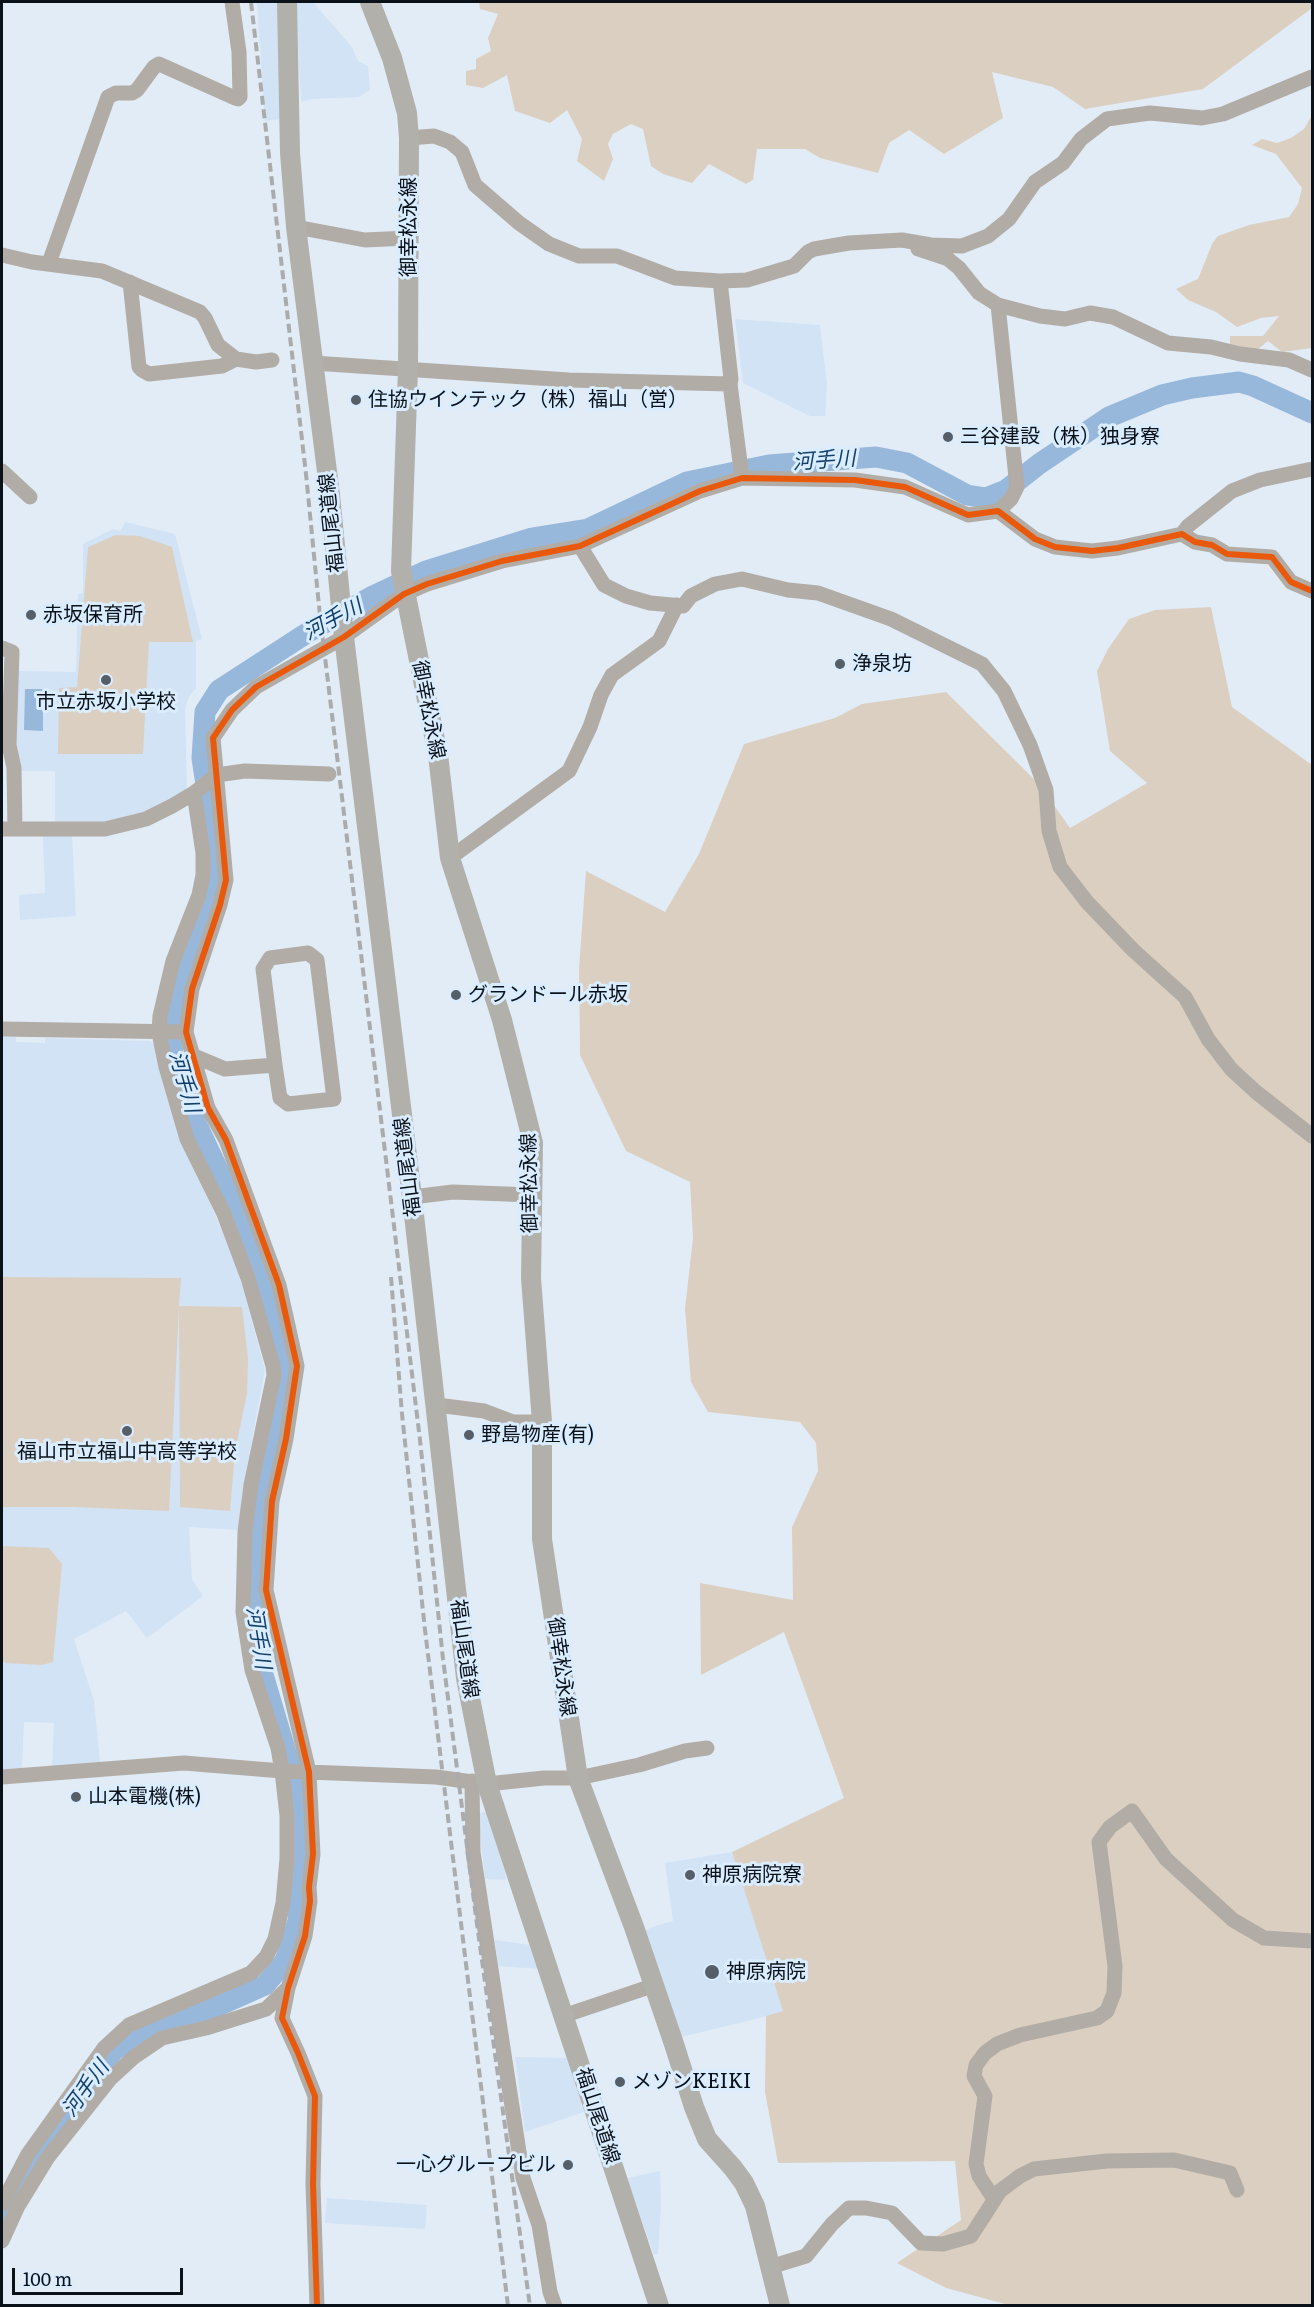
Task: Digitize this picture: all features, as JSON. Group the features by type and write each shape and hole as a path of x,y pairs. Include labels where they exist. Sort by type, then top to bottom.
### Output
{"main road":[{"name":"福山尾道線","path":"287,2 290,153 296,226 412,1197 479,1783 563,2016 659,2306"},
{"name":"御幸松永線","path":"370,2 392,58 407,112 409,138 408,369 403,586 438,755 450,858 502,1020 533,1143 531,1278 542,1422 542,1539 578,1778 634,1927 652,1986 707,2139 744,2183 755,2206 780,2305"}],"street":[{"path":"49,263 108,97 116,93 132,93 137,90 154,67 159,64 238,99 242,91 232,2"},
{"path":"409,138 434,136 450,142 462,152 475,185 519,223 549,244 579,256 617,256 675,278 747,280 794,266 814,249 849,243 902,240 931,245 962,246 988,236 1009,219 1035,182 1063,163 1081,139 1107,119 1150,113 1202,118 1223,114 1312,77"},
{"path":"296,226 364,240 408,238"},
{"path":"902,240 921,250 948,259 959,268 979,293 998,306 1040,316 1065,319 1090,313 1113,317 1168,343 1211,347 1240,354 1289,360 1312,370"},
{"path":"2,255 102,271 200,312 206,318 218,345 236,359 256,362 272,360"},
{"path":"720,281 740,470"},
{"path":"130,282 138,367 142,370 149,374 222,366 236,359"},
{"path":"317,2306 313,2184 315,2096 282,2018 288,1988 305,1936 313,1854 306,1772 266,1590 272,1501 286,1438 297,1366 279,1285 226,1140 208,1108 194,1056 184,1032 192,989 226,880 213,738 232,710 256,687 344,632 403,586 427,584 502,561 580,546 740,470 883,483 905,488 968,515 998,512 1011,499 1017,480 998,306"},
{"path":"313,363 569,380 730,384"},
{"path":"998,512 1035,539 1055,547 1092,551 1118,548 1182,534 1188,526 1232,491 1260,480 1312,469"},
{"path":"2,471 30,497"},
{"path":"1182,534 1195,542 1212,545 1227,554 1272,557 1291,582 1312,591"},
{"path":"580,546 604,585 626,596 650,603 683,606 692,596 715,584 742,579 788,590 818,593 891,619 982,664 1004,692 1030,746 1046,790 1049,831 1060,867 1095,910 1133,950 1185,997 1208,1039 1231,1069 1312,1137"},
{"path":"450,858 569,771 590,726 601,695 612,675 659,640 677,605"},
{"path":"2,648 12,652 9,745 14,768 8,829 105,829 146,819 196,792 215,776 245,771 329,774"},
{"path":"2,2204 28,2154 104,2048 129,2025 251,1973 266,1956 275,1940 283,1903 287,1816 284,1771 252,1670 243,1612 245,1532 250,1485 274,1375 273,1366 248,1278 224,1214 187,1138 166,1067 161,1033 160,1016 173,961 199,895 203,875 203,853 196,792"},
{"path":"308,953 317,960 334,1099 288,1104 280,1098 274,1065 263,969 270,958 308,953"},
{"path":"2,1029 184,1032"},
{"path":"194,1056 225,1069 274,1065"},
{"path":"412,1197 453,1192 532,1195"},
{"path":"435,1407 445,1406 484,1411 513,1422 542,1422"},
{"path":"2,1777 183,1763 284,1771 436,1778 479,1783 578,1778 639,1765 685,1751 707,1748"},
{"path":"479,1783 473,1852 523,2178 539,2225 550,2292 555,2306"},
{"path":"994,2199 980,2176 976,2164 985,2096 974,2076 976,2065 985,2053 998,2044 1020,2035 1097,2018 1107,2011 1114,1993 1115,1966 1099,1842 1110,1827 1132,1811 1166,1859 1233,1920 1264,1938 1312,1941"},
{"path":"563,2016 652,1986"},
{"path":"2,2241 18,2206 48,2157 110,2079 134,2056 162,2038 206,2028 266,2009 288,1988"},
{"path":"770,2266 806,2256 832,2224 849,2208 866,2208 892,2213 921,2243 943,2244 971,2236 994,2199 1020,2176 1034,2169 1107,2160 1174,2160 1230,2173 1237,2190"}],"shaded area":[{"path":"257,2 279,2 282,119 265,121"},
{"path":"313,2 352,47 358,61 368,66 370,90 359,97 312,99 301,102 296,3"},
{"path":"479,2 1312,2 1312,8 1203,89 1085,109 1053,87 992,72 1003,118 944,154 909,130 889,143 878,173 820,158 805,149 757,149 753,180 746,184 709,164 692,183 663,174 651,166 643,129 631,124 613,134 608,144 613,159 604,181 577,161 582,139 567,110 550,123 515,111 507,75 483,88 466,85 466,71 476,69 476,59 491,51 488,38 498,14 480,9"},
{"path":"1312,115 1312,348 1282,352 1268,341 1257,350 1230,348 1230,336 1263,336 1279,316 1261,318 1237,327 1216,312 1188,300 1176,289 1198,279 1212,244 1218,236 1249,225 1289,217 1298,204 1302,188 1276,154 1252,145 1262,139 1277,143 1291,138 1304,129"},
{"path":"735,319 820,325 827,384 825,416 810,416 743,383"},
{"name":"市立赤坂小学校","path":"125,522 175,534 202,639 196,641 196,688 189,697 185,709 187,792 149,812 117,822 55,825 55,771 18,771 13,750 17,671 76,672 78,594 83,593 83,544 113,529 120,531"},
{"path":"116,535 140,536 172,547 193,642 149,642 143,754 58,754 59,688 77,687 88,547"},
{"path":"1211,607 1232,707 1312,765 1312,2305 1009,2305 946,2288 897,2263 961,2220 955,2161 778,2163 765,2092 766,2016 783,2011 732,1852 844,1798 784,1632 701,1675 700,1583 793,1600 792,1527 818,1471 816,1443 800,1422 708,1412 691,1382 685,1309 693,1238 690,1182 626,1151 580,1055 579,969 586,871 665,912 699,854 744,744 835,718 862,704 946,692 1039,784 1070,828 1147,783 1110,751 1097,671 1108,649 1129,619 1155,610"},
{"path":"72,834 76,916 20,920 19,895 45,893 43,836"},
{"name":"福山市立福山中高等学校","path":"2,1037 16,1037 16,1042 45,1043 45,1038 149,1041 155,1044 173,1117 237,1266 265,1370 242,1493 239,1530 189,1527 192,1579 203,1596 147,1638 126,1611 74,1639 94,1701 100,1762 52,1767 54,1723 24,1722 22,1768 2,1770"},
{"path":"2,1277 181,1278 179,1306 242,1307 248,1359 247,1394 235,1451 230,1511 180,1507 179,1307 169,1511 2,1507"},
{"path":"2,1546 49,1548 62,1564 53,1662 42,1665 6,1663 2,1660"},
{"path":"487,1811 506,1880 485,1879 478,1814"},
{"name":"神原病院","path":"732,1852 784,2012 677,2038 638,1933 673,1921 665,1863"},
{"path":"495,1940 531,1945 540,1969 498,1966"},
{"path":"515,2057 567,2058 584,2112 525,2132"},
{"path":"660,2171 661,2205 658,2254 654,2255 627,2178"},
{"path":"327,2198 427,2205 425,2229 325,2223"}],"water":[{"path":"25,689 43,689 43,731 24,730"}],"waterway":[{"name":"河手川","path":"2,2220 16,2191 80,2093 114,2050 160,2024 209,2010 265,1985 285,1961 298,1921 304,1852 299,1796 261,1668 251,1592 257,1513 281,1371 276,1333 241,1219 190,1110 173,1055 170,1022 181,978 206,914 215,881 216,852 202,758 205,712 219,690 310,631 373,596 426,571 532,538 588,529 687,482 769,465 876,457 907,463 967,495 986,498 1006,490 1039,464 1109,417 1162,395 1192,388 1239,382 1312,413"}],"railway":[{"path":"251,2 306,474 320,616 420,1440 443,1659 530,2306"},
{"path":"391,1277 402,1414 425,1630 508,2306"}],"cycle path":[{"path":"317,2306 313,2184 315,2096 282,2018 288,1988 305,1936 310,1901 309,1887 313,1854 309,1772 266,1590 272,1501 286,1439 297,1366 279,1285 226,1140 208,1108 186,1032 192,989 226,880 213,738 232,710 256,687 344,637 404,594 427,584 502,561 580,546 700,491 742,478 855,480 905,487 968,515 998,511 1035,539 1055,547 1092,551 1118,548 1182,534 1195,542 1212,545 1227,554 1272,557 1291,582 1312,591"}],"place":[{"name":"住協ウインテック（株）福山（営）","path":"356,400"},
{"name":"三谷建設（株）独身寮","path":"948,437"},
{"name":"赤坂保育所","path":"31,615"},
{"name":"浄泉坊","path":"840,664"},
{"name":"市立赤坂小学校","path":"106,680"},
{"name":"グランドール赤坂","path":"456,995"},
{"name":"福山市立福山中高等学校","path":"127,1431"},
{"name":"野島物産(有)","path":"469,1435"},
{"name":"山本電機(株)","path":"76,1797"},
{"name":"神原病院寮","path":"690,1875"},
{"name":"神原病院","path":"712,1972"},
{"name":"メゾンKEIKI","path":"620,2082"},
{"name":"一心グループビル","path":"568,2165"}]}
